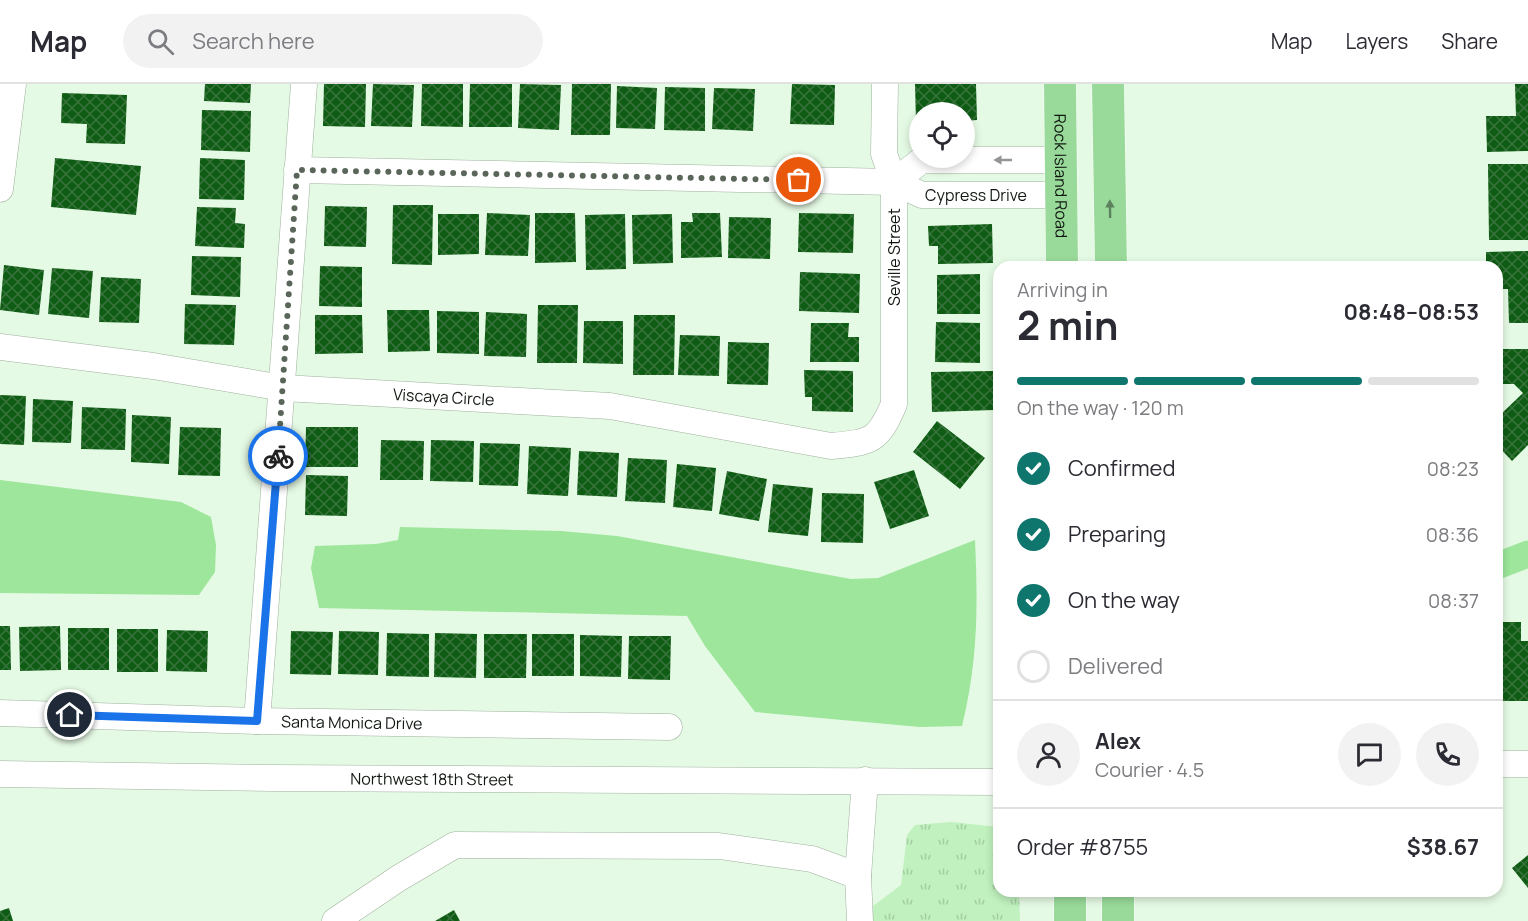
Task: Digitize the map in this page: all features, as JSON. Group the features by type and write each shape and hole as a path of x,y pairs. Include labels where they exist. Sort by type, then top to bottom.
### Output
{"main road":[{"name":"Rock Island Road","path":"1060,84 1062,261"},
{"path":"1108,84 1111,261"},
{"path":"1070,897 1070,921"},
{"path":"1118,897 1118,921"}],"street":[{"path":"0,189 13,84"},
{"path":"257,721 304,84"},
{"name":"Seville Street","path":"884,429 894,404 894,182 884,154 885,84"},
{"name":"Cypress Drive","path":"894,182 922,160 1061,160"},
{"name":"Cypress Drive","path":"297,170 894,182 922,195 1062,195"},
{"name":"Viscaya Circle","path":"0,347 153,366 283,388 610,406 831,446 864,443 884,429"},
{"name":"Santa Monica Drive","path":"0,713 257,721 669,727"},
{"path":"1503,764 1528,764"},
{"name":"Northwest 18th Street","path":"0,774 273,778 993,782"},
{"path":"860,921 858,876 865,780"},
{"path":"336,921 399,878 455,845 718,846 812,858 858,876"}],"green space":[{"path":"951,822 993,826 993,897 1019,897 1020,921 853,921 901,885 907,835 915,825"}],"shaded area":[{"path":"0,480 181,502 211,517 216,545 215,572 199,595 0,593"},
{"path":"400,527 561,531 617,536 851,579 878,578 975,540 976,634 971,679 962,726 920,727 755,712 705,646 687,616 319,608 311,568 315,546 376,544 398,540"}],"building":[{"path":"205,84 251,84 250,103 204,101"},
{"path":"324,84 366,84 365,127 323,126"},
{"path":"373,84 414,85 412,127 371,126"},
{"path":"422,84 463,84 463,127 421,126"},
{"path":"470,84 512,84 512,127 469,127"},
{"path":"520,84 561,85 559,130 518,128"},
{"path":"572,84 611,84 610,135 571,135"},
{"path":"792,84 835,85 834,125 790,124"},
{"path":"915,84 976,84 977,120 975,120 975,102 915,102"},
{"path":"1515,84 1528,84 1528,151 1487,152 1486,116 1516,116"},
{"path":"617,86 657,88 655,129 616,128"},
{"path":"665,87 705,88 705,131 664,130"},
{"path":"714,88 755,89 753,131 712,129"},
{"path":"62,93 127,95 125,144 86,143 87,124 61,123"},
{"path":"202,110 251,111 250,152 201,150"},
{"path":"55,158 141,166 136,215 51,207"},
{"path":"200,158 245,160 244,200 199,199"},
{"path":"1488,164 1528,164 1528,240 1489,240"},
{"path":"393,205 433,205 432,265 392,264"},
{"path":"325,206 367,207 366,247 324,246"},
{"path":"197,207 236,208 235,223 245,224 244,248 195,246"},
{"path":"487,213 530,215 528,256 485,255"},
{"path":"535,213 575,213 576,262 535,263"},
{"path":"692,213 720,213 722,257 681,258 681,222 693,222"},
{"path":"799,213 854,214 853,253 798,252"},
{"path":"438,214 479,214 479,254 438,255"},
{"path":"625,214 626,269 586,270 585,215"},
{"path":"672,214 673,263 633,264 632,215"},
{"path":"729,217 771,218 770,259 728,258"},
{"path":"992,224 993,263 938,264 938,246 929,246 928,226"},
{"path":"1528,251 1528,323 1509,323 1508,289 1503,289 1503,261 1486,261 1486,252"},
{"path":"192,256 241,257 240,297 191,295"},
{"path":"4,265 44,270 39,315 0,310"},
{"path":"320,266 362,267 362,307 319,306"},
{"path":"52,268 93,271 89,318 48,314"},
{"path":"800,272 860,274 859,313 799,311"},
{"path":"980,274 980,314 937,314 937,275"},
{"path":"101,277 141,279 139,323 99,322"},
{"path":"185,304 236,305 234,345 184,344"},
{"path":"538,305 578,305 577,363 537,363"},
{"path":"387,310 429,310 430,351 388,352"},
{"path":"437,311 479,312 479,354 437,353"},
{"path":"486,312 527,314 526,357 484,356"},
{"path":"315,315 362,315 363,353 315,354"},
{"path":"634,315 675,315 674,375 633,375"},
{"path":"584,321 623,321 623,364 583,363"},
{"path":"936,322 980,323 980,363 935,362"},
{"path":"811,323 849,323 848,337 859,337 859,362 810,362"},
{"path":"680,335 720,336 719,376 678,375"},
{"path":"728,342 769,343 768,385 727,384"},
{"path":"1503,349 1528,349 1528,445 1512,461 1503,451 1503,412 1523,393 1514,384 1503,384"},
{"path":"804,370 853,371 853,412 812,411 812,397 805,397"},
{"path":"993,371 993,410 932,412 931,372"},
{"path":"0,395 26,396 24,445 0,444"},
{"path":"33,399 73,401 71,443 32,442"},
{"path":"82,407 126,409 125,450 81,449"},
{"path":"132,415 171,417 169,464 131,462"},
{"path":"937,421 985,458 960,489 913,452"},
{"path":"180,427 221,428 220,476 178,475"},
{"path":"306,427 358,427 358,467 305,467"},
{"path":"381,440 424,441 423,480 380,480"},
{"path":"431,440 474,441 473,482 430,481"},
{"path":"480,443 520,444 518,486 479,485"},
{"path":"529,446 571,448 568,496 527,494"},
{"path":"579,451 619,453 617,497 577,495"},
{"path":"628,458 667,460 665,503 625,501"},
{"path":"677,464 716,468 712,511 673,507"},
{"path":"914,470 929,516 890,529 874,482"},
{"path":"727,471 767,479 759,521 719,514"},
{"path":"306,475 348,476 347,516 305,515"},
{"path":"773,484 813,488 808,536 768,532"},
{"path":"822,493 864,494 863,543 821,542"},
{"path":"1503,622 1521,622 1521,641 1528,641 1528,701 1503,701"},
{"path":"0,626 10,626 11,670 0,670"},
{"path":"60,626 61,670 20,671 19,627"},
{"path":"68,628 109,628 109,670 68,670"},
{"path":"117,629 158,629 158,672 117,672"},
{"path":"167,630 208,631 207,672 166,671"},
{"path":"291,631 333,632 331,675 290,674"},
{"path":"339,631 379,632 378,675 338,674"},
{"path":"387,633 429,634 429,677 386,676"},
{"path":"435,633 477,634 476,678 434,677"},
{"path":"484,634 527,634 526,678 484,678"},
{"path":"532,634 574,634 574,676 532,676"},
{"path":"580,635 622,636 621,677 580,676"},
{"path":"629,636 671,636 670,680 628,679"},
{"path":"1528,855 1528,888 1512,868"},
{"path":"9,908 13,921 0,921 0,911"},
{"path":"454,910 460,921 435,921"}],"waterway":[{"path":"1503,564 1528,554"}],"way so far":[{"path":"278,456 297,170 799,180"}],"route":[{"path":"70,715 257,721 278,456"}]}
